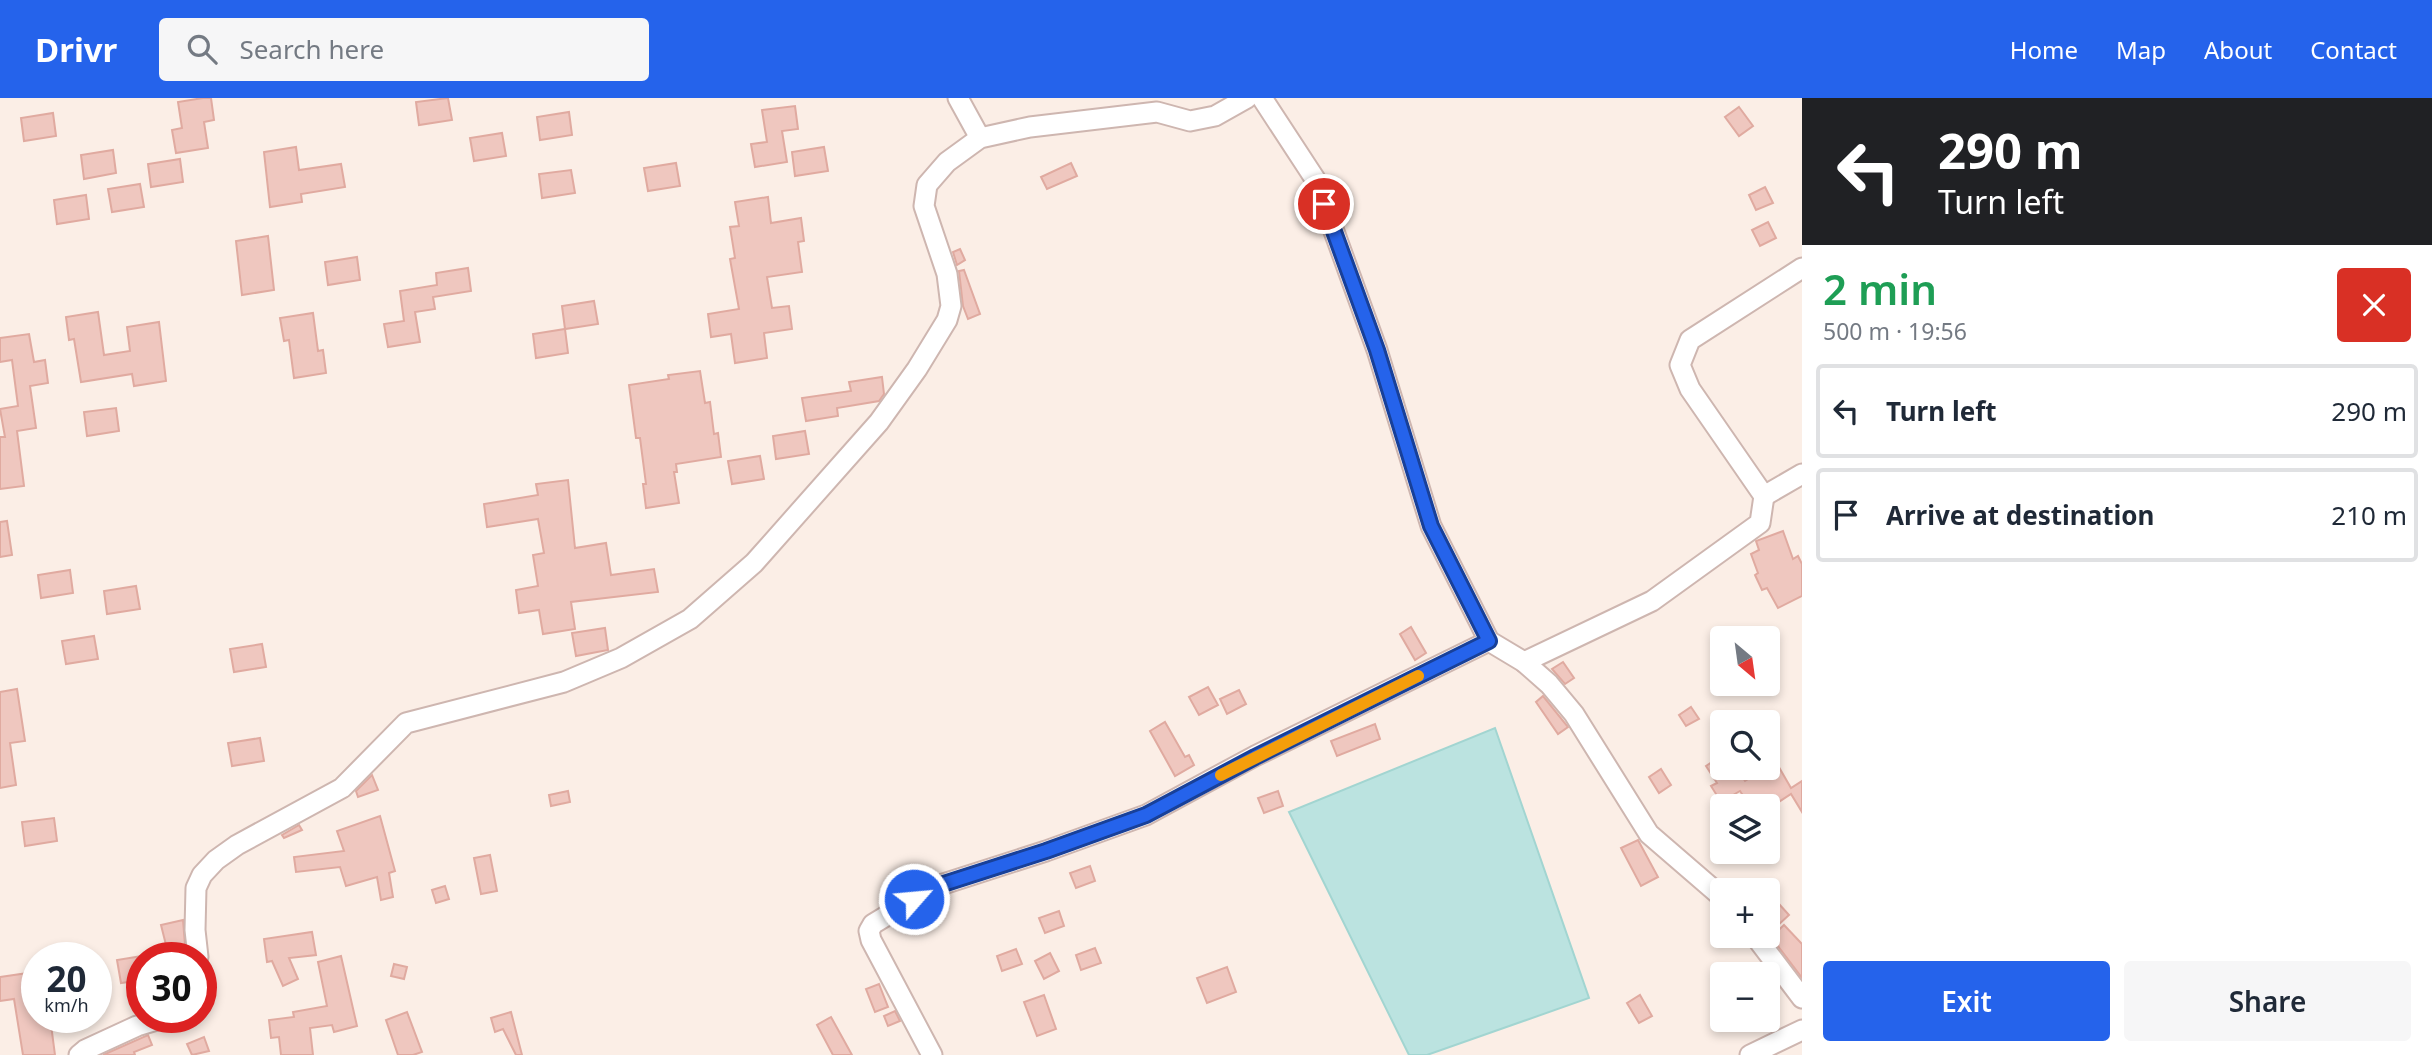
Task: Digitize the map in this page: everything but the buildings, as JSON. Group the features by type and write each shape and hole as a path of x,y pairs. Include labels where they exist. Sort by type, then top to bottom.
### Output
{"street":[{"path":"958,98 979,138"},
{"path":"196,942 197,888 202,875 216,860 237,845 342,788 406,723 564,682 621,658 690,619 754,563 879,422 917,369 947,320 951,306 947,274 924,206 927,185 947,162 979,138 1030,127 1157,112 1190,121 1214,116 1247,98"},
{"path":"1262,98 1315,179 1377,350 1431,526 1489,641 1524,662 1549,684 1574,714 1649,834 1710,887"},
{"path":"1524,662 1652,601 1760,523 1764,496 1690,389 1680,365 1690,340 1802,268"},
{"path":"1764,496 1802,474"},
{"path":"932,1055 871,940 869,931 873,924 934,887 1146,815 1255,757 1489,641"},
{"path":"1764,948 1802,998"},
{"path":"1749,1055 1802,1030"},
{"path":"79,1055 126,1031"}],"water":[{"path":"1495,728 1589,998 1427,1055 1409,1055 1289,812"}],"slow traffic":[{"path":"1221,775 1418,676"}],"route":[{"path":"914,899 934,887 1146,815 1255,757 1489,641 1431,526 1377,350 1324,204"}]}
